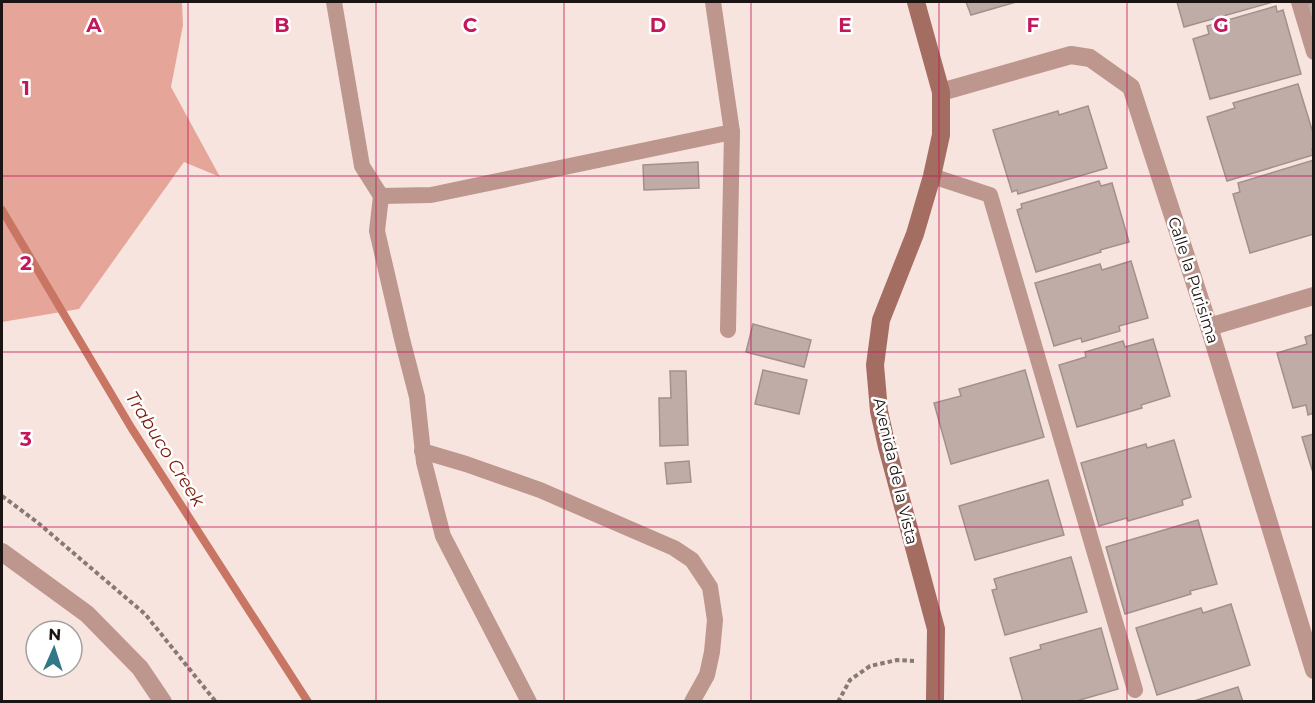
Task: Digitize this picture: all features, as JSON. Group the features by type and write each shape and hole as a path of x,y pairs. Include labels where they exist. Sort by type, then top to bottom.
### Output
{"street":[{"name":"Avenida de la Vista","path":"916,2 940,92 941,135 915,234 881,320 875,365 879,411 885,438 936,629 934,700"},
{"name":"Calle la Purisima","path":"940,92 1071,55 1090,58 1131,87 1209,327 1314,670"},
{"path":"1209,327 1314,296"},
{"path":"2,552 87,614 140,668 163,702"}],"lane":[{"path":"334,2 362,166 381,196 377,231 417,398 424,462 443,536 529,702"},
{"path":"714,2 732,132 728,330"},
{"path":"1299,2 1314,52"},
{"path":"381,196 430,195 732,132"},
{"path":"932,176 990,195 1135,690"},
{"path":"422,451 540,490 674,548 692,560 710,587 715,620 707,675 692,702"}],"path":[{"path":"2,496 37,522 145,614 216,702"},
{"path":"838,702 850,680 870,666 897,660 936,663"}],"shaded area":[{"path":"2,2 182,2 183,25 171,87 220,177 184,162 79,309 2,322"}],"building":[{"path":"966,2 1016,2 971,15"},
{"path":"1177,2 1273,2 1184,27"},
{"path":"1314,2 1314,29 1306,4"},
{"path":"1276,6 1277,12 1283,10 1301,74 1210,99 1193,39 1209,34 1207,26"},
{"path":"1298,84 1314,136 1313,155 1227,181 1207,117 1235,108 1233,103"},
{"path":"1088,106 1107,168 1018,194 1017,190 1012,192 993,130 1058,111 1059,115"},
{"path":"1314,160 1314,234 1250,253 1233,194 1240,192 1238,183"},
{"path":"698,162 699,188 644,190 643,165"},
{"path":"1099,181 1101,186 1112,183 1129,242 1036,272 1017,210 1022,208 1021,204"},
{"path":"1131,261 1148,318 1119,326 1120,331 1082,342 1081,338 1054,346 1035,283 1100,264 1102,270"},
{"path":"753,324 811,340 804,367 746,352"},
{"path":"1314,334 1314,413 1308,415 1306,405 1293,408 1277,353 1307,344 1305,337"},
{"path":"1153,339 1170,396 1141,405 1142,408 1077,427 1059,365 1086,357 1085,352 1123,341 1125,347"},
{"path":"763,370 807,380 799,414 755,404"},
{"path":"1025,370 1044,437 951,464 934,403 961,396 959,389"},
{"path":"670,371 686,371 688,445 660,446 659,398 671,398"},
{"path":"1314,434 1314,476 1302,437"},
{"path":"1174,440 1191,497 1182,500 1183,505 1128,521 1127,518 1099,526 1081,463 1146,444 1147,448"},
{"path":"689,461 691,482 667,484 665,463"},
{"path":"1048,480 1064,535 975,560 959,506"},
{"path":"1198,520 1217,584 1125,614 1106,547"},
{"path":"1071,557 1087,612 1005,635 992,590 997,589 994,579"},
{"path":"1231,604 1250,665 1157,695 1136,628 1201,608 1203,613"},
{"path":"1101,628 1118,689 1073,702 1023,702 1010,658 1041,649 1040,645"},
{"path":"1238,687 1243,702 1191,702"}],"waterway":[{"name":"Trabuco Creek","path":"2,210 132,429 308,702"}]}
